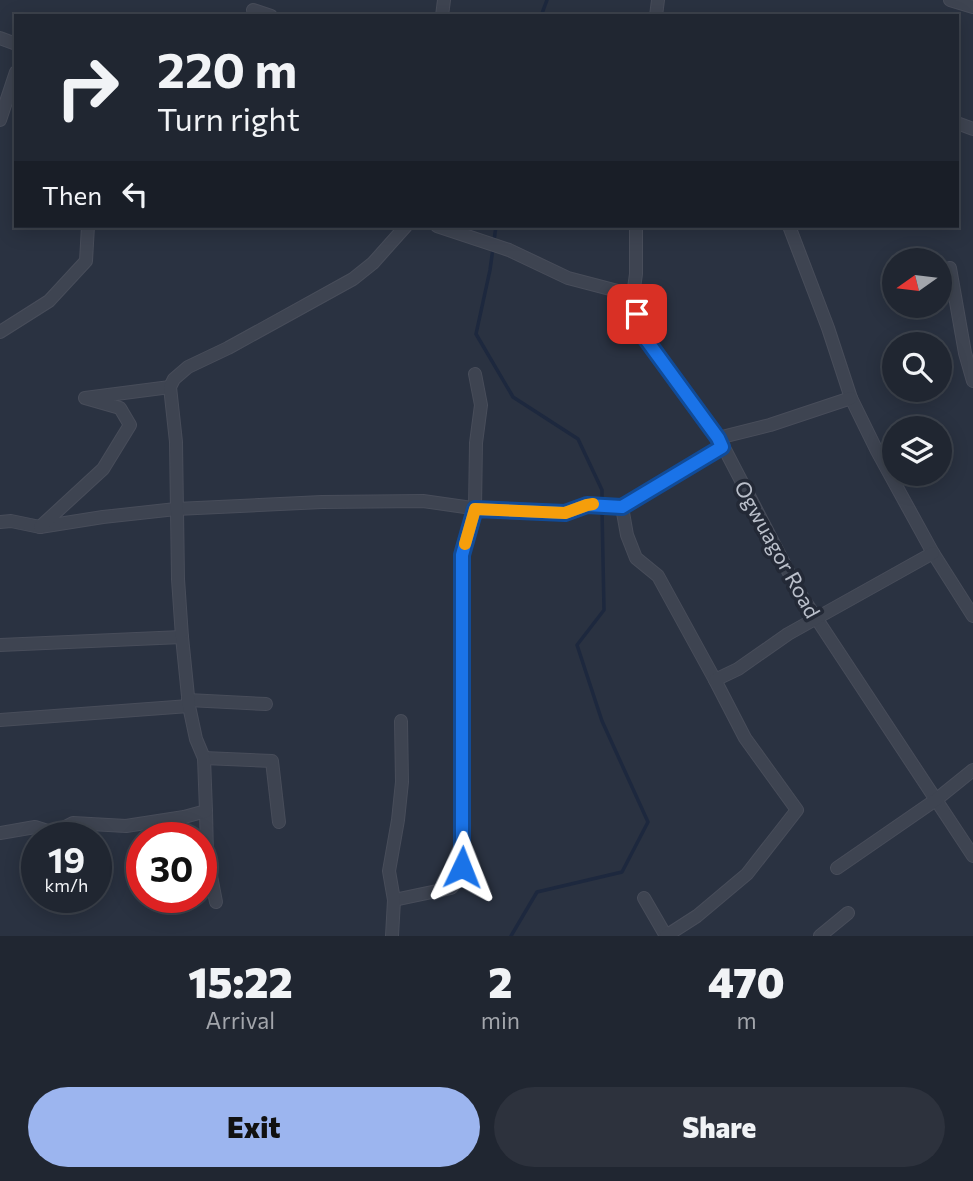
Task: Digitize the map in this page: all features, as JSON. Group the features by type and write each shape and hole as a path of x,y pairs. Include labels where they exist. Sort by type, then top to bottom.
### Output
{"street":[{"path":"950,0 973,7"},
{"path":"0,120 14,78"},
{"path":"0,332 49,301 86,261 88,228"},
{"path":"206,822 204,758 196,739 189,703 182,637 176,442 170,387 174,379 188,367 353,279 373,263 404,228"},
{"path":"443,228 509,250 568,278 633,295"},
{"name":"Ogwuagor Road","path":"636,228 633,295 645,338 720,442 786,570 973,856"},
{"path":"790,228 851,398 933,553 973,616"},
{"path":"952,279 965,353 973,381"},
{"path":"394,900 451,888 460,877 462,867 462,555 475,509 481,405 475,374"},
{"path":"40,527 103,469 130,425 120,408 85,398 170,387"},
{"path":"0,522 11,521 40,527 176,509 322,502 423,501 475,509 565,513 587,505 622,507 720,442 851,398"},
{"path":"622,507 627,535 636,558 657,576 745,738 797,810 747,874 697,916 666,936 644,898"},
{"path":"715,680 738,669 788,634 933,553"},
{"path":"0,645 31,646 182,637"},
{"path":"0,720 189,703 266,704"},
{"path":"392,936 394,900 388,871 402,782 401,721"},
{"path":"204,758 272,761 279,822"},
{"path":"837,868 937,799 973,770"},
{"path":"112,825 126,826 206,811"},
{"path":"0,833 21,829"},
{"path":"820,936 848,913"}],"waterway":[{"path":"542,14 547,0"},
{"path":"496,228 476,334 513,397 578,439 602,490 602,502"},
{"path":"511,936 537,892 622,872 648,822 602,721 577,645 604,610 602,510"}],"slow traffic":[{"path":"465,544 475,509 565,513 593,504"}],"route":[{"path":"462,867 462,555 475,509 565,513 587,505 622,507 722,447 645,338 637,314"}]}
